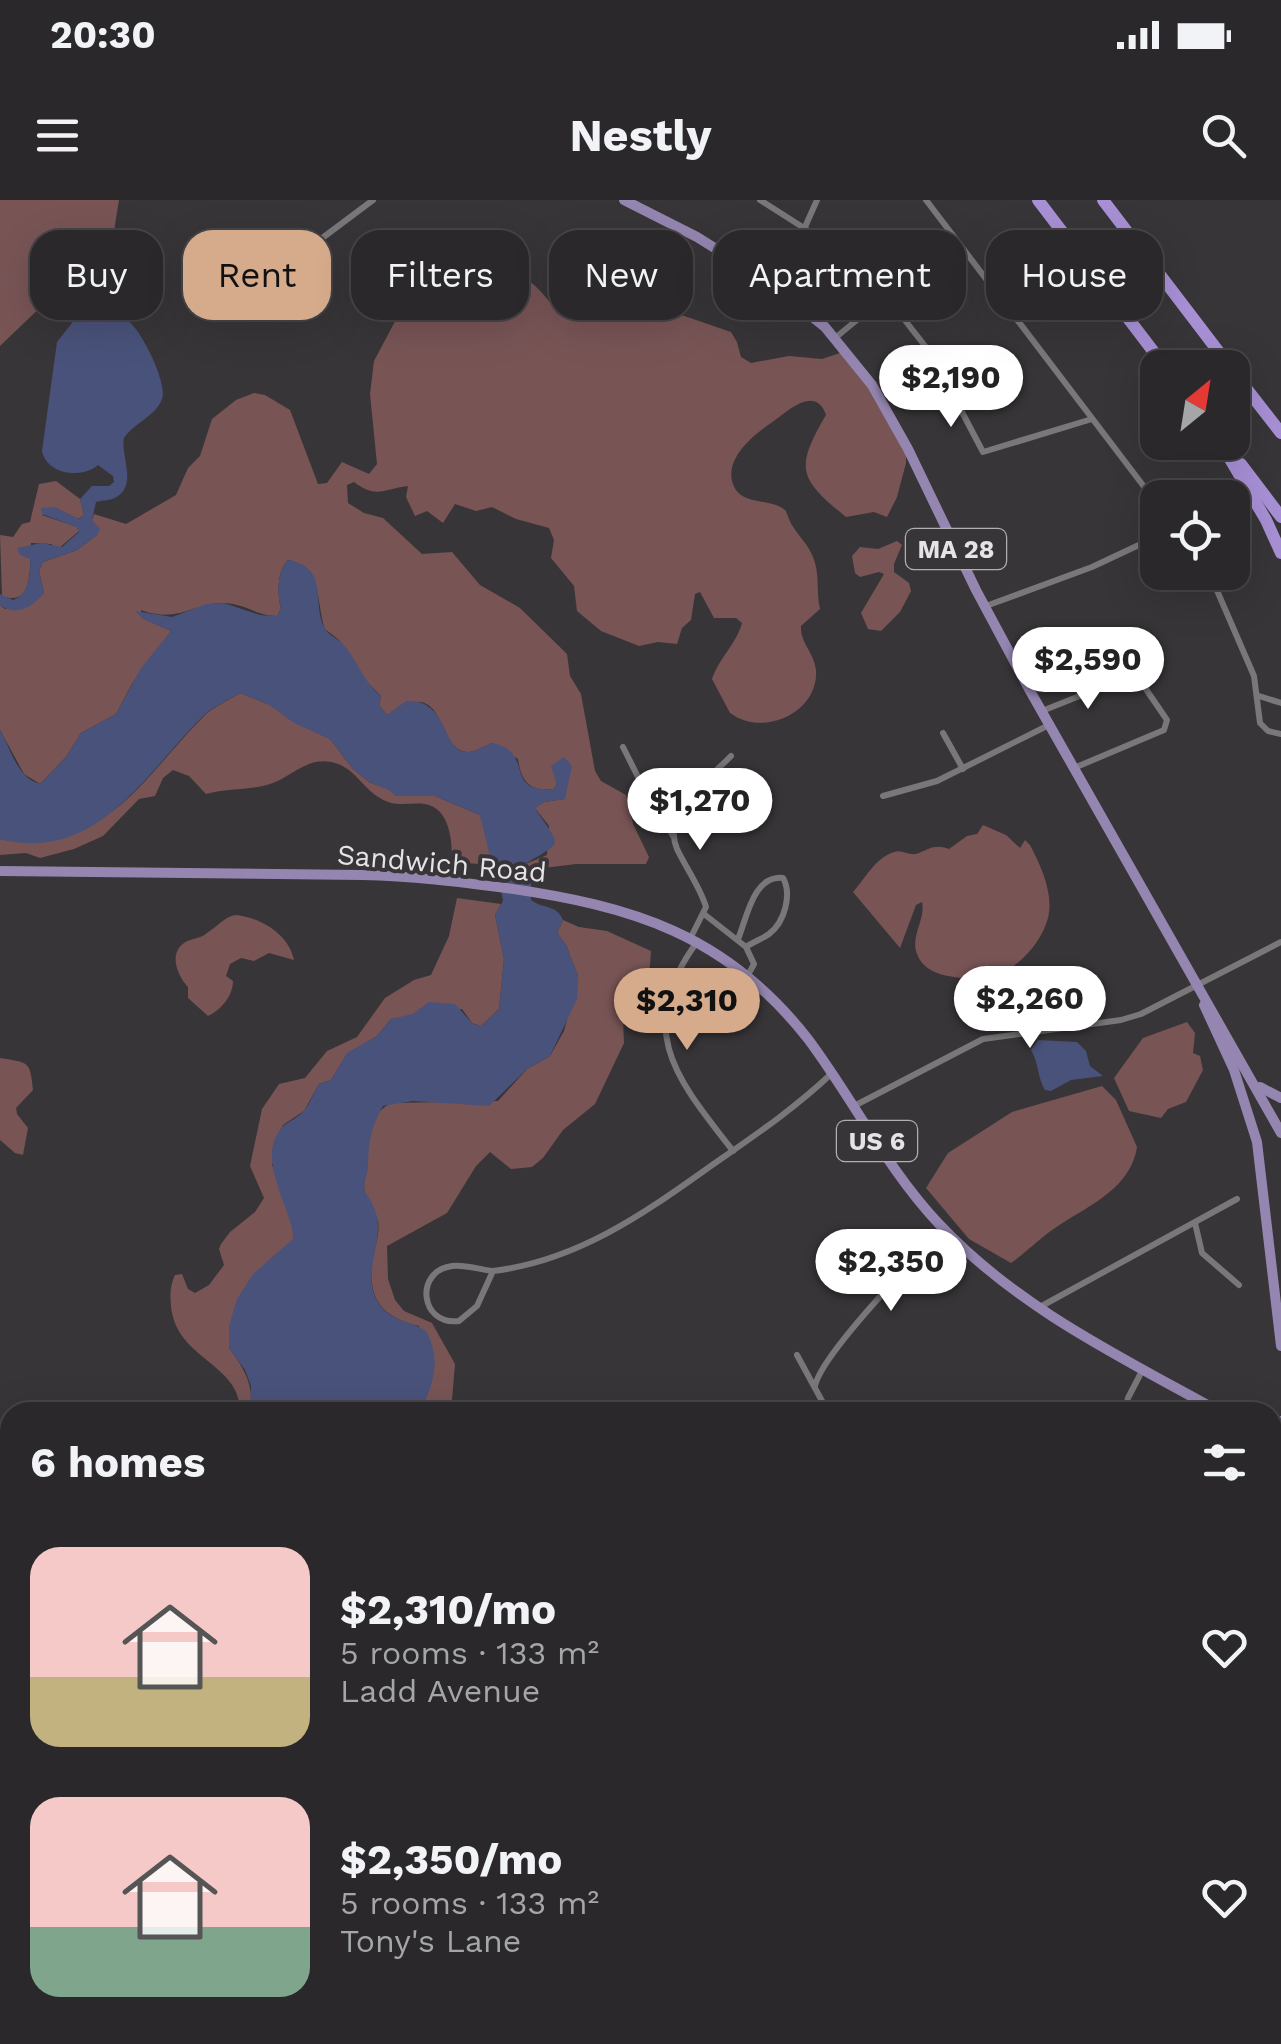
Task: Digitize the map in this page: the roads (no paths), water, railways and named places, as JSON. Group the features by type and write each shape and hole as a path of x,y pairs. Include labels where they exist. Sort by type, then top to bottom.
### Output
{"highway":[{"path":"1038,200 1152,350"},
{"path":"1103,200 1218,350"},
{"path":"1250,392 1281,433"},
{"path":"1232,460 1281,553"},
{"path":"1236,460 1281,517"}],"main road":[{"name":"MA 28","path":"624,200 698,237 748,268 801,306 864,372 890,415 984,607 1041,712 1281,1134"},
{"name":"Sandwich Road","path":"0,872 380,875 496,887 607,905 694,940 747,976 792,1020 914,1195 944,1230 1037,1308 1202,1402"},
{"name":"MA 28","path":"1196,985 1234,1070 1257,1142 1281,1346"},
{"path":"1255,1083 1281,1098"}],"street":[{"path":"331,231 362,202 374,200"},
{"path":"760,200 808,230"},
{"path":"804,227 817,200"},
{"path":"926,200 1140,482"},
{"path":"835,338 857,320"},
{"path":"905,320 932,355 981,451 1092,419"},
{"path":"984,607 1092,568 1140,545"},
{"path":"1217,590 1246,654 1259,696 1261,727 1281,734"},
{"path":"1041,712 1082,695 1124,668 1147,688 1168,725 1158,733 1074,768"},
{"path":"1259,696 1281,703"},
{"path":"883,796 926,785 1049,726"},
{"path":"942,733 963,769"},
{"path":"623,747 705,902 704,914 670,996 668,1050 680,1078 733,1151"},
{"path":"673,836 686,803 731,756"},
{"path":"738,940 754,896 769,880 783,878 787,898 780,918 770,932 746,947"},
{"path":"704,914 746,947 754,960 747,976"},
{"path":"853,1107 983,1039 1141,1014 1281,942"},
{"path":"493,1271 477,1306 464,1319 448,1322 428,1308 427,1286 444,1268 493,1271 606,1237 733,1151 832,1073"},
{"path":"1037,1308 1237,1200"},
{"path":"1195,1223 1202,1254 1238,1285"},
{"path":"815,1386 821,1368 838,1346 944,1230"},
{"path":"798,1354 823,1402"},
{"path":"1127,1402 1143,1369"}],"water":[{"path":"74,320 128,321 146,345 157,370 162,399 124,438 125,488 112,499 96,502 92,520 100,529 97,535 77,550 43,562 39,571 44,593 29,606 6,609 0,605 0,594 13,600 28,583 30,559 20,555 17,548 41,543 62,547 79,532 76,527 42,514 41,508 54,507 79,519 84,515 80,499 92,486 109,486 114,482 113,476 98,465 83,472 66,472 45,459 42,451 57,342"},
{"path":"288,560 310,571 318,589 326,630 344,645 381,696 379,705 387,715 406,701 420,702 438,716 460,750 469,752 492,743 505,748 513,755 523,779 538,789 554,789 557,784 551,766 564,757 572,766 565,799 544,802 535,808 555,843 522,866 531,876 531,900 557,911 563,920 557,933 578,976 577,999 550,1056 527,1069 489,1106 413,1101 383,1106 371,1134 364,1190 378,1221 373,1291 384,1310 426,1331 431,1341 434,1372 424,1402 250,1402 251,1386 245,1370 229,1348 229,1326 237,1299 253,1274 294,1238 273,1170 273,1143 281,1128 303,1112 319,1084 331,1080 347,1053 377,1036 391,1019 413,1014 429,1002 455,1004 472,1023 481,1026 499,1009 504,959 495,915 503,901 505,872 492,865 480,815 435,796 396,796 353,769 330,739 240,693 205,714 138,788 91,827 64,839 34,843 0,839 0,730 20,769 40,784 66,757 81,733 116,714 141,668 171,631 135,611 172,617 206,604 224,603 260,615 277,616 281,609 279,590"},
{"path":"1038,1040 1077,1042 1086,1051 1090,1066 1103,1076 1071,1080 1051,1091 1045,1090 1031,1050"}]}
